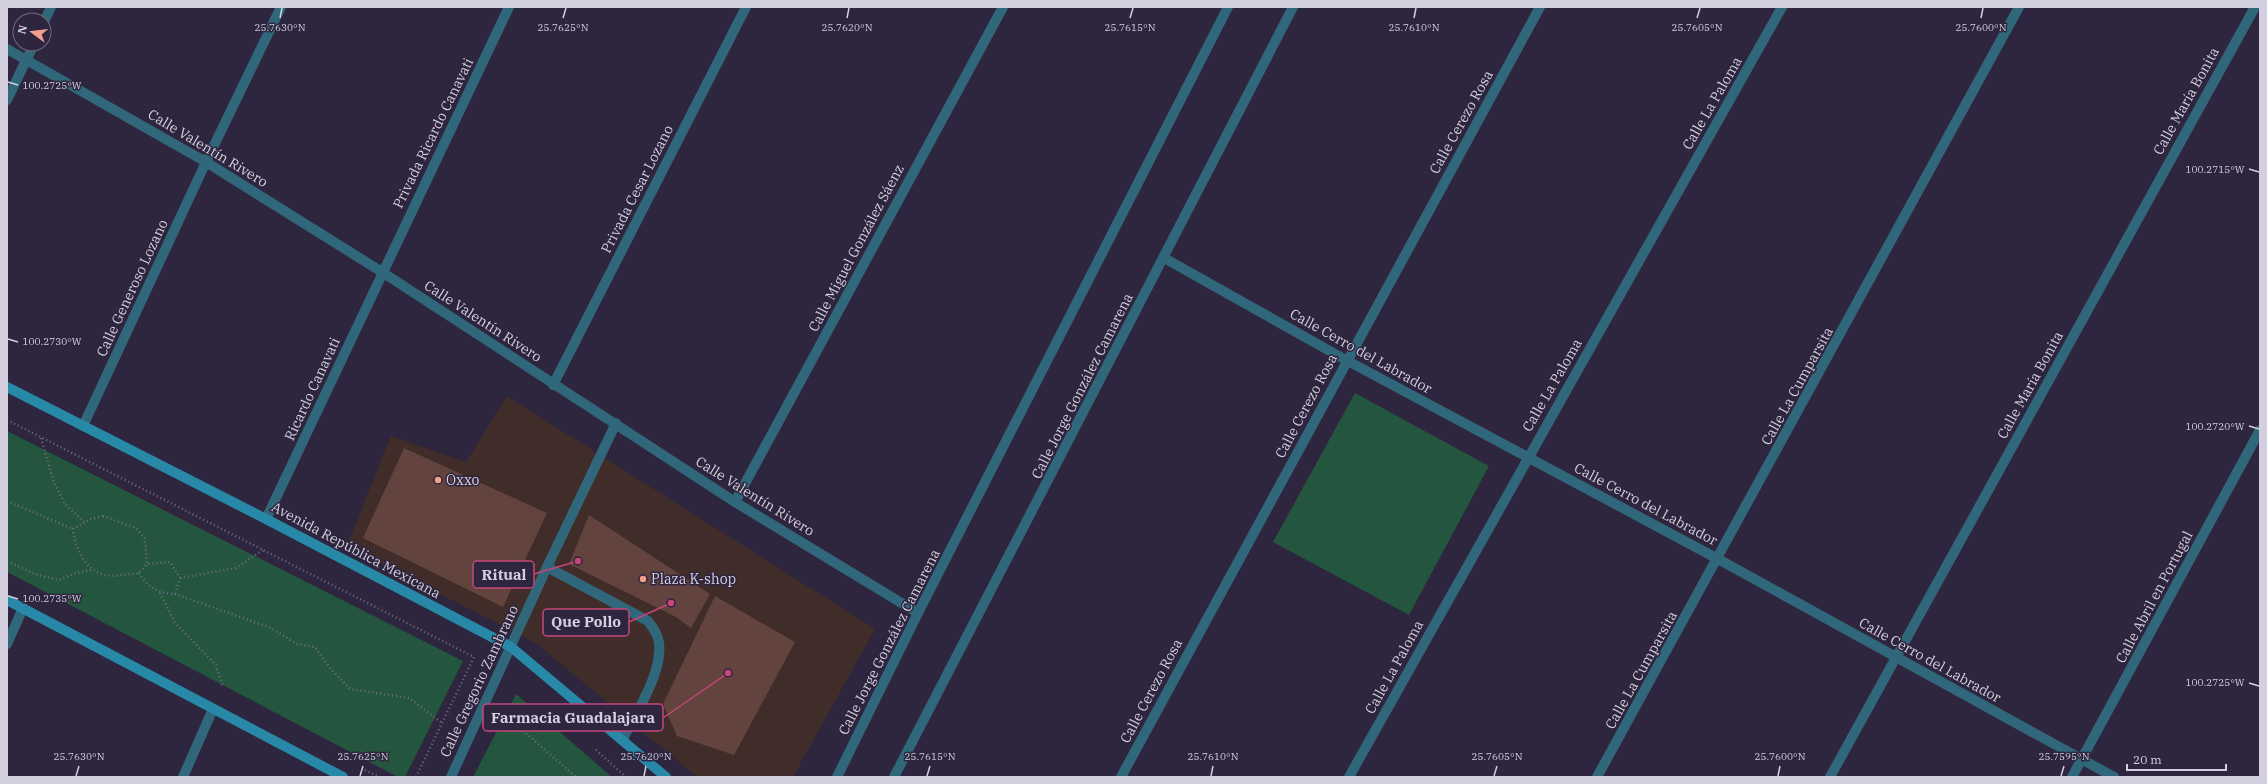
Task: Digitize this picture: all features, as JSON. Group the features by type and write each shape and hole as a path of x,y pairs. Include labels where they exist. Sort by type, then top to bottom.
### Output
{"main road":[{"name":"Avenida República Mexicana","path":"7,387 512,647 623,739 666,777"},
{"path":"7,600 343,777"}],"street":[{"name":"Calle Generoso Lozano","path":"84,426 206,162 281,7"},
{"name":"Privada Ricardo Canavati","path":"382,272 509,7"},
{"name":"Privada Cesar Lozano","path":"553,385 746,7"},
{"name":"Calle Miguel González Sáenz","path":"735,502 1003,7"},
{"name":"Calle Jorge González Camarena","path":"837,777 918,613 1228,7"},
{"name":"Calle Jorge González Camarena","path":"894,777 1293,7"},
{"name":"Calle Cerezo Rosa","path":"1121,777 1346,360 1540,7"},
{"name":"Calle La Paloma","path":"1349,777 1782,7"},
{"name":"Calle La Cumparsita","path":"1597,777 1718,559 2019,7"},
{"name":"Calle María Bonita","path":"1830,777 2254,7"},
{"name":"Calle Valentín Rivero","path":"7,49 206,162 382,272 553,385 616,423 735,502 918,613"},
{"path":"7,100 30,52"},
{"name":"Calle Cerro del Labrador","path":"1164,258 1346,360 1718,559 2114,777"},
{"name":"Ricardo Canavati","path":"266,519 382,272"},
{"name":"Calle Gregorio Zambrano","path":"450,777 512,647 546,567 616,423"},
{"name":"Calle Abril en Portugal","path":"2072,777 2260,430"},
{"path":"546,567 648,622 656,631 659,650 654,676 623,739"},
{"path":"7,644 23,608"},
{"path":"183,777 213,709"}],"path":[{"path":"7,420 474,657 416,777"},
{"path":"41,437 54,483 65,504 84,522"},
{"path":"7,501 73,529"},
{"path":"73,529 84,522 103,516 136,528 145,539 147,564"},
{"path":"73,529 75,540 82,556 92,570"},
{"path":"180,578 236,568 263,550"},
{"path":"7,563 12,562 34,574 59,580 76,573 92,570 106,575 139,573 147,564 170,562 180,578 175,594"},
{"path":"139,573 146,584 160,593 175,594 271,628 297,644 315,647 330,668 350,689 409,698 442,723"},
{"path":"160,593 175,623 216,665 225,691"},
{"path":"505,714 576,777"},
{"path":"591,746 626,777"}],"shaded area":[{"path":"507,396 875,629 793,777 697,777 537,644 347,546 391,436 466,462"}],"green space":[{"path":"1355,393 1489,466 1409,615 1273,542"},
{"path":"7,431 463,661 405,777 398,777 7,572"},
{"path":"516,694 612,777 473,777"}],"building":[{"path":"404,448 547,513 503,607 363,538"},
{"name":"Plaza K-shop","path":"589,515 710,594 691,628 676,617 569,564"},
{"path":"715,596 795,642 734,755 677,736 663,704"}],"place":[{"name":"Oxxo","path":"438,480"},
{"name":"Ritual","path":"578,561"},
{"name":"Plaza K-shop","path":"643,579"},
{"name":"Que Pollo","path":"671,603"},
{"name":"Farmacia Guadalajara","path":"728,673"}]}
